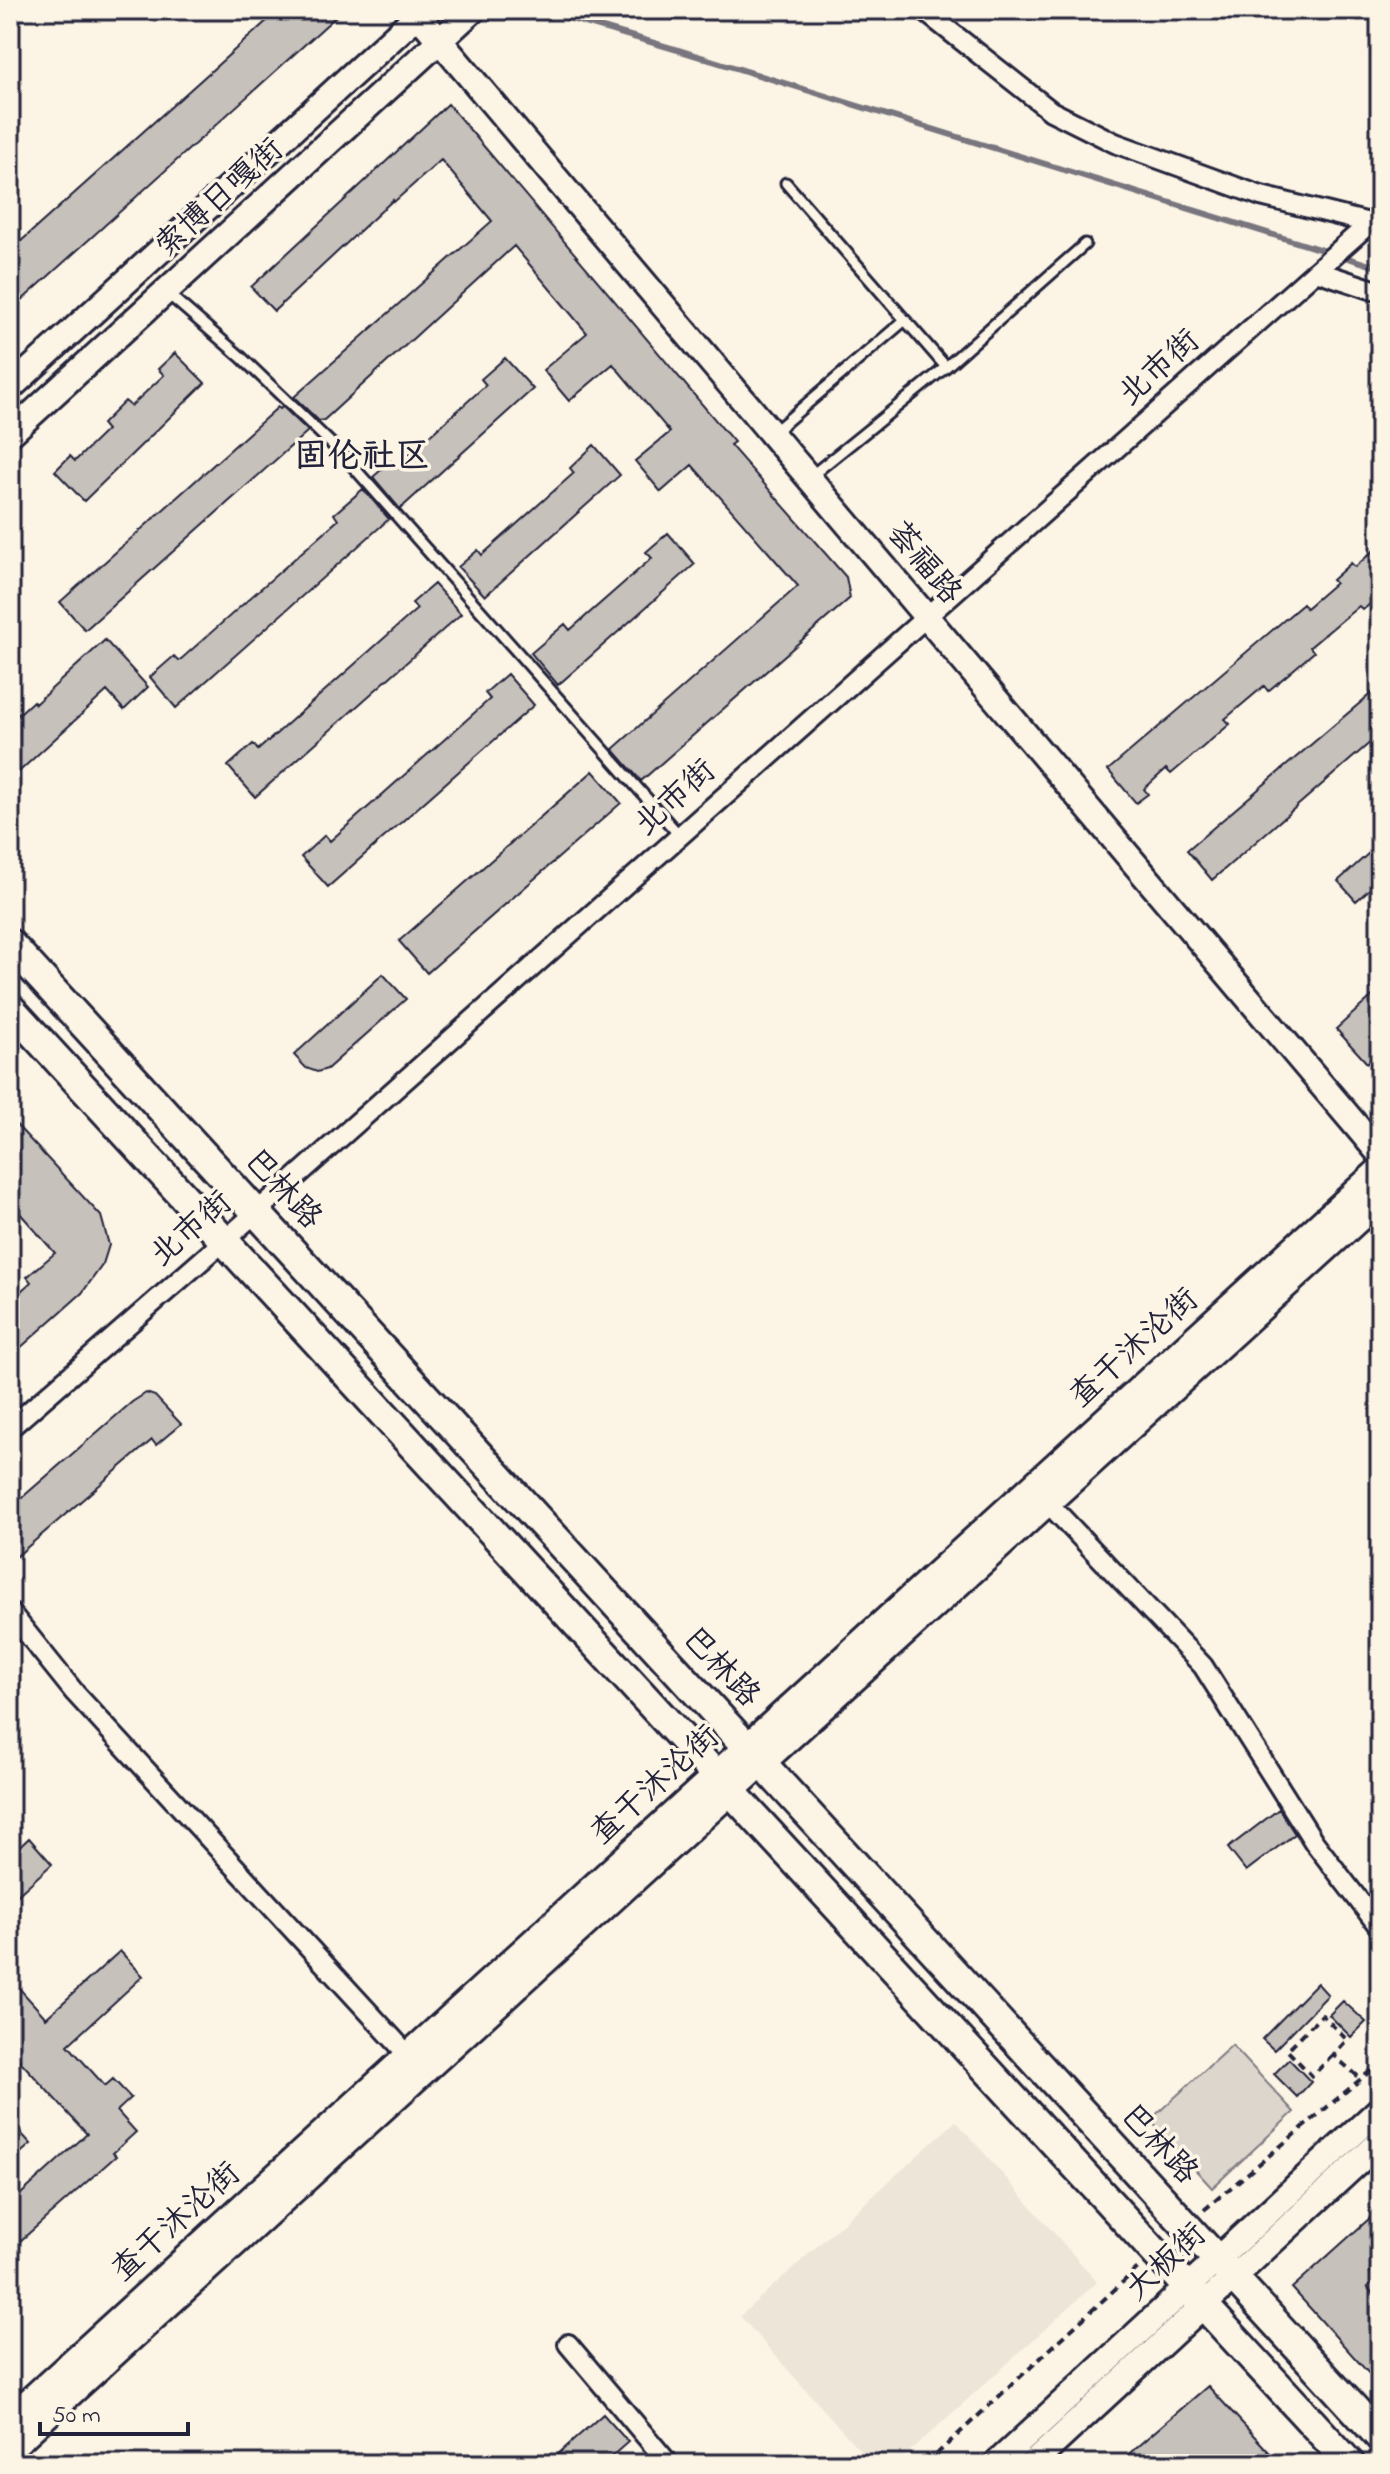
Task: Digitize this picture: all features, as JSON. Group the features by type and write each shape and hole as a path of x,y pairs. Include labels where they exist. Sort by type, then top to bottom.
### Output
{"main road":[{"name":"巴林路","path":"10,944 1380,2437"},
{"path":"10,1008 1350,2464"}],"street":[{"name":"索博日嘎街","path":"10,434 473,10"},
{"path":"923,10 1051,111 1115,143 1261,196 1375,219"},
{"name":"索博日嘎街","path":"10,388 418,12"},
{"name":"荟福路","path":"418,12 1380,1154"},
{"name":"北市街","path":"10,1428 1375,219"},
{"path":"1316,271 1380,292"},
{"name":"查干沐沦街","path":"10,2449 1380,1169"},
{"name":"查干沐沦街","path":"754,1755 1048,1503 1380,1200"},
{"path":"1048,1503 1203,1666 1314,1842 1380,1928"},
{"path":"10,1612 75,1693 408,2055"},
{"name":"查干沐沦街","path":"10,2418 408,2055 724,1783"},
{"name":"大板街","path":"1226,2269 1380,2109"},
{"name":"大板街","path":"996,2464 1380,2142"},
{"name":"大板街","path":"1032,2464 1196,2296"},
{"path":"568,2344 669,2464"}],"lane":[{"path":"786,183 946,367"},
{"path":"809,478 946,367 1085,244"},
{"path":"166,292 241,357 341,453 680,836"},
{"path":"772,434 905,320"}],"path":[{"path":"1322,2015 1347,2040 1333,2055 1312,2076 1287,2050 1322,2015"},
{"path":"1333,2055 1360,2078"}],"shaded area":[{"path":"1232,2045 1294,2112 1212,2188 1150,2120"},
{"path":"956,2121 1097,2282 896,2464 872,2464 740,2316"}],"building":[{"path":"279,10 343,10 10,311 10,251"},
{"path":"448,104 734,442 730,445 846,577 850,598 641,781 613,749 798,586 692,465 661,492 635,461 670,432 613,364 569,401 543,370 587,333 514,246 324,420 319,421 294,397 492,221 441,160 393,200 274,311 251,287"},
{"path":"175,353 205,383 84,501 55,471 70,456 75,461 107,430 102,424 125,401 131,406 164,375 158,369"},
{"path":"505,358 533,389 400,509 373,477 391,461 396,466 486,385 481,379"},
{"path":"278,407 283,407 308,431 85,630 60,602"},
{"path":"594,445 620,475 485,596 458,567 478,550 482,555 574,473 570,468"},
{"path":"363,489 389,519 176,708 150,677 174,656 179,661 338,520 334,514"},
{"path":"668,533 695,564 558,685 531,653 565,624 570,630 652,558 646,552"},
{"path":"1380,545 1380,587 1373,593 1377,598 1363,610 1359,606 1310,647 1314,652 1268,691 1264,686 1225,719 1230,724 1171,774 1166,769 1144,789 1148,794 1136,803 1108,770 1303,604 1306,608 1335,583 1332,580 1351,563 1355,567"},
{"path":"434,584 461,614 255,797 228,766 253,744 258,750 417,609 412,603"},
{"path":"105,640 148,687 124,710 107,691 10,780 10,722 33,701 35,704"},
{"path":"507,674 534,705 328,887 301,857 325,835 330,841 490,699 485,693"},
{"path":"1380,686 1380,734 1212,880 1187,850"},
{"path":"593,771 621,803 427,973 399,941"},
{"path":"1380,843 1380,880 1356,901 1338,881"},
{"path":"383,974 406,999 327,1069 317,1072 306,1068 294,1055"},
{"path":"1380,989 1380,1051 1367,1063 1336,1029"},
{"path":"10,1118 101,1216 109,1245 103,1264 82,1293 10,1357 10,1301 31,1282 27,1277 55,1253 10,1202"},
{"path":"146,1393 155,1396 181,1424 156,1445 152,1440 10,1562 10,1508"},
{"path":"1279,1809 1295,1834 1246,1871 1228,1848"},
{"path":"29,1838 52,1864 10,1902 10,1856"},
{"path":"120,1951 143,1976 68,2045 105,2086 113,2079 131,2098 117,2111 136,2132 113,2153 116,2156 10,2250 10,2204 87,2134 10,2050 10,1978 46,2018"},
{"path":"1317,1983 1328,1995 1274,2050 1262,2039"},
{"path":"1343,2001 1366,2022 1351,2037 1329,2015"},
{"path":"1289,2059 1311,2082 1297,2097 1274,2074"},
{"path":"10,2121 31,2144 10,2162"},
{"path":"1380,2209 1380,2263 1370,2272 1377,2279 1367,2287 1380,2301 1380,2386 1292,2288"},
{"path":"1208,2386 1280,2464 1117,2464"},
{"path":"603,2414 628,2442 603,2464 547,2464"}],"waterway":[{"path":"541,10 1380,268"}],"district":[{"name":"固伦社区","path":"362,458"}]}
